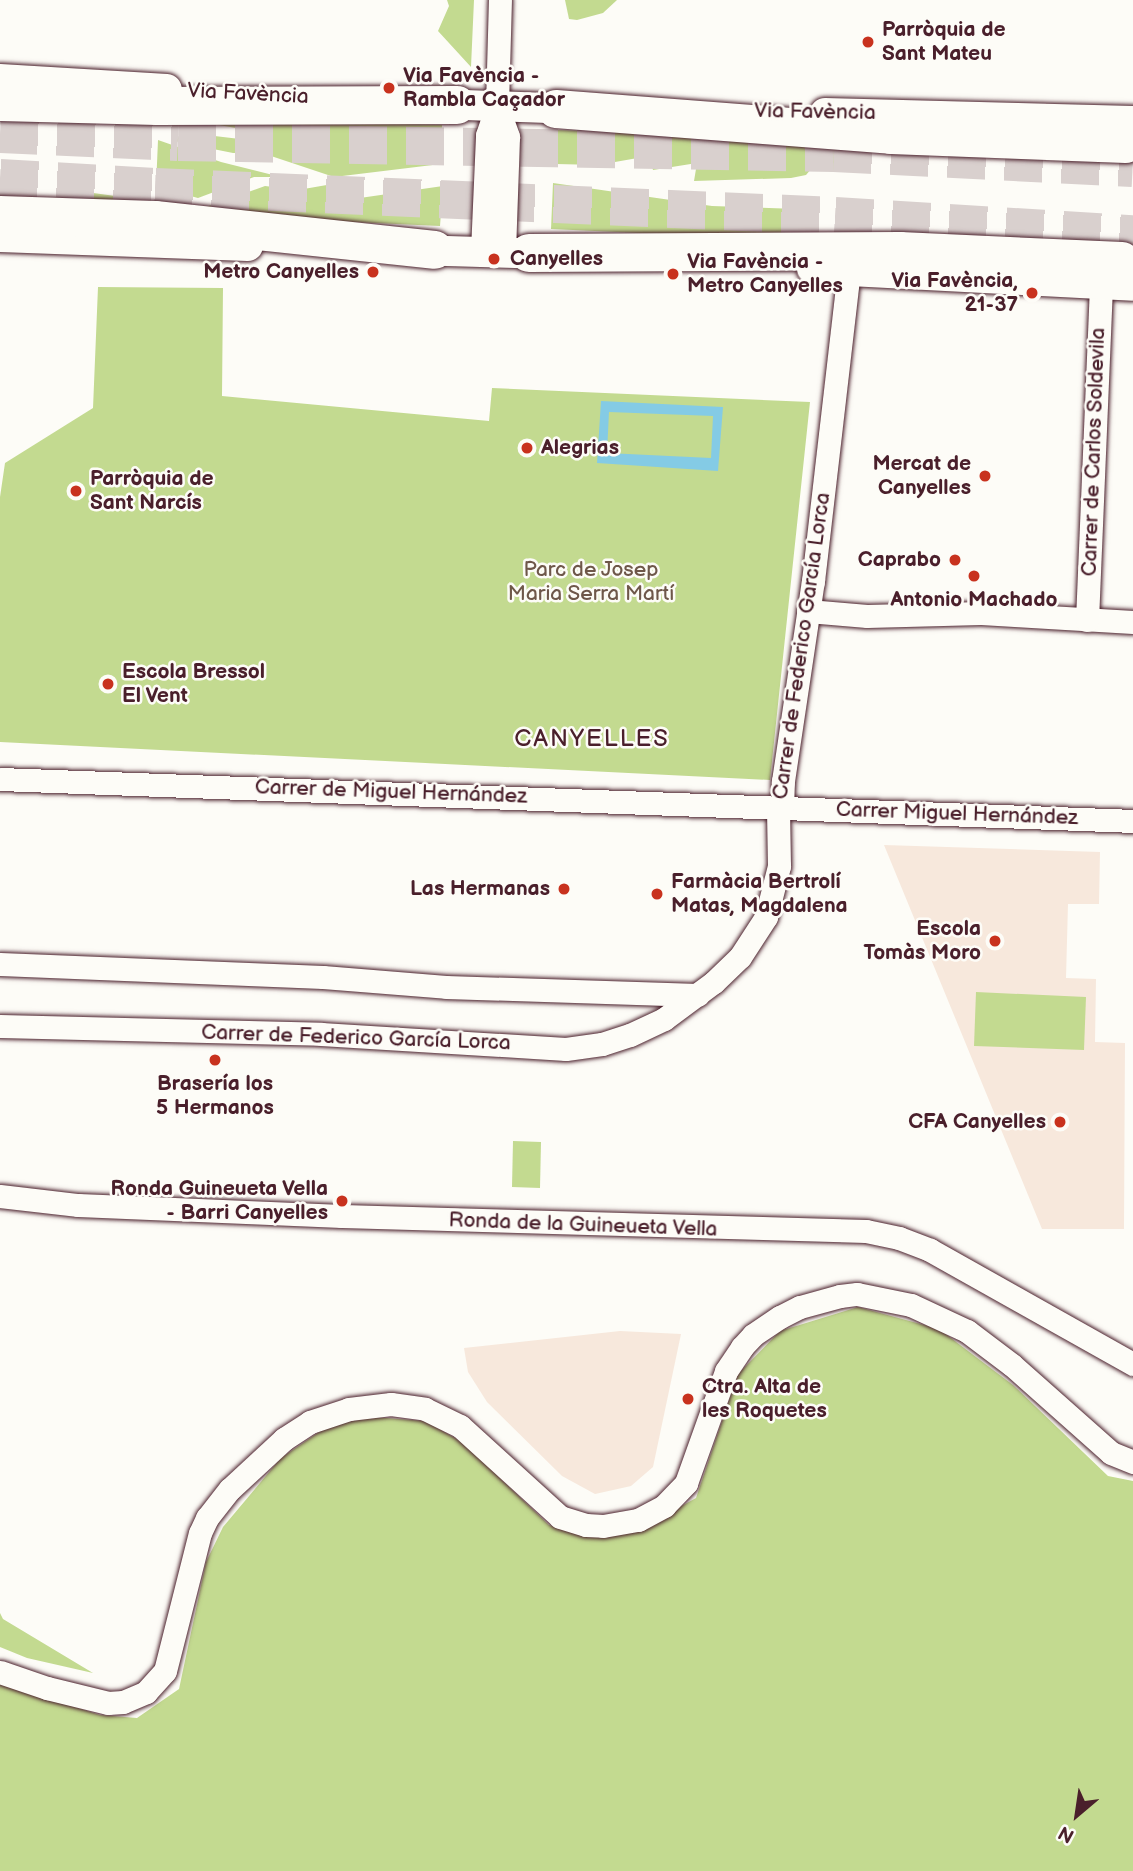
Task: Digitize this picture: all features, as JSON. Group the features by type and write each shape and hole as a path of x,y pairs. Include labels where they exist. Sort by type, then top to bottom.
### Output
{"highway":[{"path":"0,102 157,106 457,105"},
{"path":"556,109 891,135 1129,132"},
{"path":"0,215 155,220 434,250"},
{"path":"505,252 900,251 1118,277"}],"street":[{"path":"500,0 496,106 508,137 505,252"},
{"name":"Via Favència","path":"0,79 556,109"},
{"path":"0,237 505,252 849,270 1118,277"},
{"name":"Carrer de Federico García Lorca","path":"0,1026 321,1034 566,1049 602,1044 630,1035 664,1019 698,995 740,957 766,917 779,866 778,811 782,808 783,781 808,611 849,270"},
{"name":"Carrer de Carlos Soldevila","path":"1087,620 1118,277"},
{"path":"808,611 867,615 981,613 1133,622"},
{"name":"Carrer de Miguel Hernández","path":"0,779 782,808"},
{"name":"Carrer Miguel Hernández","path":"782,808 1133,821"},
{"path":"0,964 323,977 446,987 698,995"},
{"name":"Ronda de la Guineueta Vella","path":"0,1196 78,1205 354,1217 745,1230 866,1231 899,1238 930,1251 1133,1364"},
{"path":"0,1672 47,1688 108,1703 123,1702 146,1692 165,1671 200,1533 207,1518 230,1489 284,1439 310,1423 349,1409 391,1404 425,1409 460,1426 559,1517 586,1525 638,1520 664,1506 686,1483 726,1371 741,1347 760,1330 790,1312 840,1296 856,1294 911,1305 967,1331 1023,1374 1111,1453 1133,1462"}],"shaded area":[{"name":"Escola Tomàs Moro","path":"884,845 1100,852 1099,904 1068,904 1066,978 1096,979 1095,1042 1125,1043 1124,1229 1042,1229"},
{"path":"620,1331 681,1334 653,1467 631,1486 595,1494 562,1476 487,1402 468,1372 464,1348"}],"green space":[{"path":"447,0 474,0 471,67 438,31 449,6"},
{"path":"565,0 617,0 603,13 577,20 569,19"},
{"path":"170,116 442,125 441,164 334,177 262,153 252,131"},
{"path":"556,130 836,139 835,172 812,168 806,175 791,178 694,181 697,163 653,170 649,156 598,165 556,164"},
{"path":"206,135 240,139 254,153 233,153 178,142 172,137"},
{"path":"158,140 221,162 281,177 254,177 198,198 156,187"},
{"path":"344,182 346,200 443,186 440,226 0,206 0,195 48,199 86,192 203,208 265,186 298,190"},
{"path":"553,183 712,206 797,209 793,240 551,229"},
{"name":"Parc de Josep Maria Serra Martí","path":"98,287 223,288 222,396 489,421 492,388 810,402 770,780 0,742 0,497 5,463 93,408"},
{"path":"976,992 1086,997 1084,1050 974,1046"},
{"path":"513,1141 541,1142 540,1188 512,1187"},
{"path":"858,1307 939,1329 1013,1385 1108,1476 1133,1481 1133,1871 0,1871 0,1683 100,1715 137,1718 179,1689 206,1562 223,1527 281,1458 328,1426 373,1417 425,1421 462,1442 549,1525 583,1536 636,1531 696,1498 738,1374 780,1331"},
{"path":"0,1613 3,1619 93,1673 27,1658 0,1647"}],"water":[{"path":"601,401 723,407 718,471 597,463","holes":["609,412 713,416 711,458 607,453"]}],"tunnel":[{"path":"0,134 178,142 834,153 1133,168"},
{"path":"0,178 835,216 1133,234"}],"place":[{"name":"Parròquia de Sant Mateu","path":"868,42"},
{"name":"Via Favència - Rambla Caçador","path":"389,88"},
{"name":"Canyelles","path":"494,259"},
{"name":"Metro Canyelles","path":"373,272"},
{"name":"Via Favència - Metro Canyelles","path":"673,274"},
{"name":"Via Favència, 21-37","path":"1032,293"},
{"name":"Alegrias","path":"527,448"},
{"name":"Mercat de Canyelles","path":"985,476"},
{"name":"Parròquia de Sant Narcís","path":"76,491"},
{"name":"Caprabo","path":"955,560"},
{"name":"Antonio Machado","path":"974,576"},
{"name":"Escola Bressol El Vent","path":"108,684"},
{"name":"Las Hermanas","path":"564,889"},
{"name":"Farmàcia Bertrolí Matas, Magdalena","path":"657,894"},
{"name":"Escola Tomàs Moro","path":"995,941"},
{"name":"Brasería los 5 Hermanos","path":"215,1060"},
{"name":"CFA Canyelles","path":"1060,1122"},
{"name":"Ronda Guineueta Vella - Barri Canyelles","path":"342,1201"},
{"name":"Ctra. Alta de les Roquetes","path":"688,1399"}],"district":[{"name":"CANYELLES","path":"592,739"}]}
